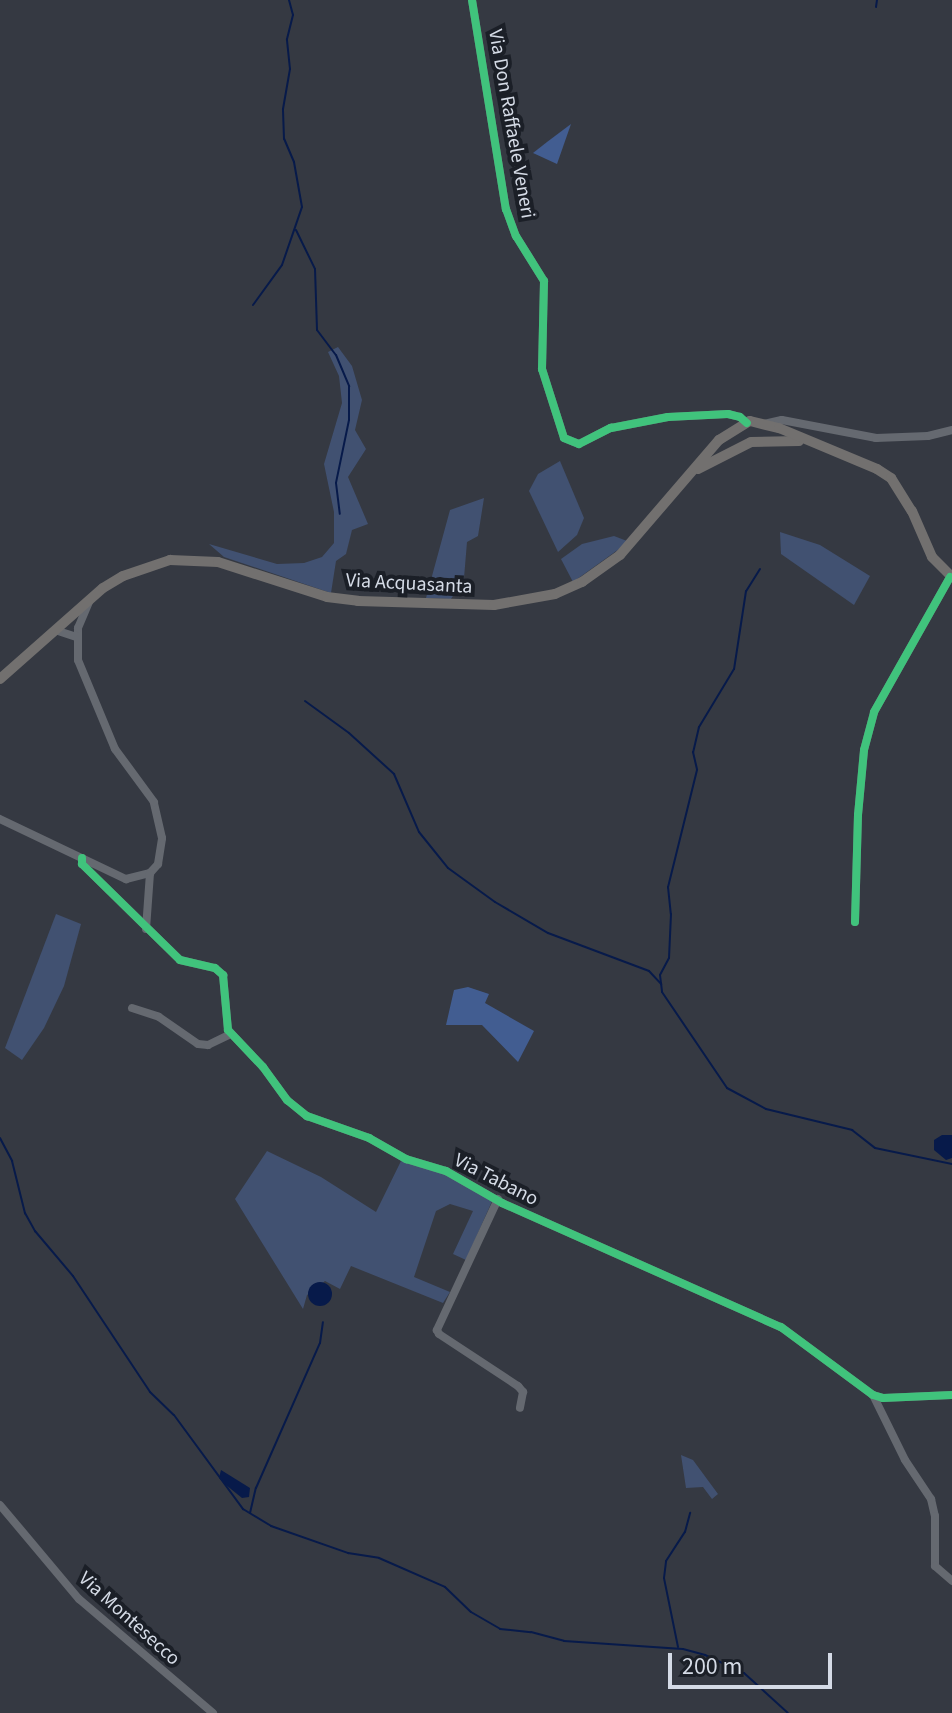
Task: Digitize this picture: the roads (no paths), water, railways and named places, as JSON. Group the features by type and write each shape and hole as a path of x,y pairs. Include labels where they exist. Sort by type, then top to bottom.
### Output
{"main road":[{"path":"752,424 809,442 877,469 891,478 912,511 932,557 951,577"},
{"name":"Via Acquasanta","path":"0,679 90,600 135,571 170,560 218,562 343,599 480,605 524,603 569,588 605,567 634,541 719,440 752,424"},
{"path":"753,441 809,442"},
{"name":"Via Acquasanta","path":"692,472 753,441"}],"street":[{"name":"Via Don Raffaele Veneri","path":"472,0 506,209 516,236 544,281 542,369 562,434 572,443 579,444 611,428 668,417 728,414 752,424"},
{"path":"752,424 762,432 753,441 741,434 752,424 782,420 876,438 928,436 952,430"},
{"path":"855,922 858,815 864,750 874,712 951,577"},
{"path":"76,633 90,600"},
{"path":"70,617 84,680 115,749 154,802 162,852 150,873 146,929"},
{"path":"55,630 76,633"},
{"path":"0,819 126,879 150,873"},
{"path":"82,858 82,864 180,960 215,968 223,975 225,1020 231,1034 208,1045 198,1044 159,1017 132,1008"},
{"name":"Via Tabano","path":"231,1034 263,1067 287,1100 307,1116 369,1138 406,1159 446,1171 498,1199 781,1327 873,1395 905,1460 931,1499 935,1516 935,1566 952,1581"},
{"path":"498,1199 437,1330 518,1386 523,1392 520,1408"},
{"path":"873,1395 883,1398 952,1395"},
{"name":"Via Montesecco","path":"0,1505 79,1599 213,1713"}],"waterway":[{"path":"253,305 282,265 302,207 294,162 284,139 283,109 290,69 287,39 293,15 289,0"},
{"path":"876,7 877,0"},
{"path":"296,230 315,269 317,330 336,355 349,386 349,420 336,483 340,514"},
{"path":"760,569 746,591 734,669 699,727 693,752 697,770 668,887 671,914 669,958 660,975 662,992 727,1088 766,1109 852,1130 875,1148 952,1164"},
{"path":"305,701 349,733 394,774 419,832 448,868 495,902 548,933 649,971 661,984"},
{"path":"0,1138 12,1161 25,1213 35,1231 73,1276 150,1392 174,1415 243,1509 271,1526 348,1553 379,1558 445,1587 471,1612 500,1629 531,1632 564,1641 683,1649 705,1655 744,1673 788,1713"},
{"path":"250,1513 256,1488 320,1343 323,1322"},
{"path":"678,1647 664,1578 666,1561 685,1532 690,1513"}]}
